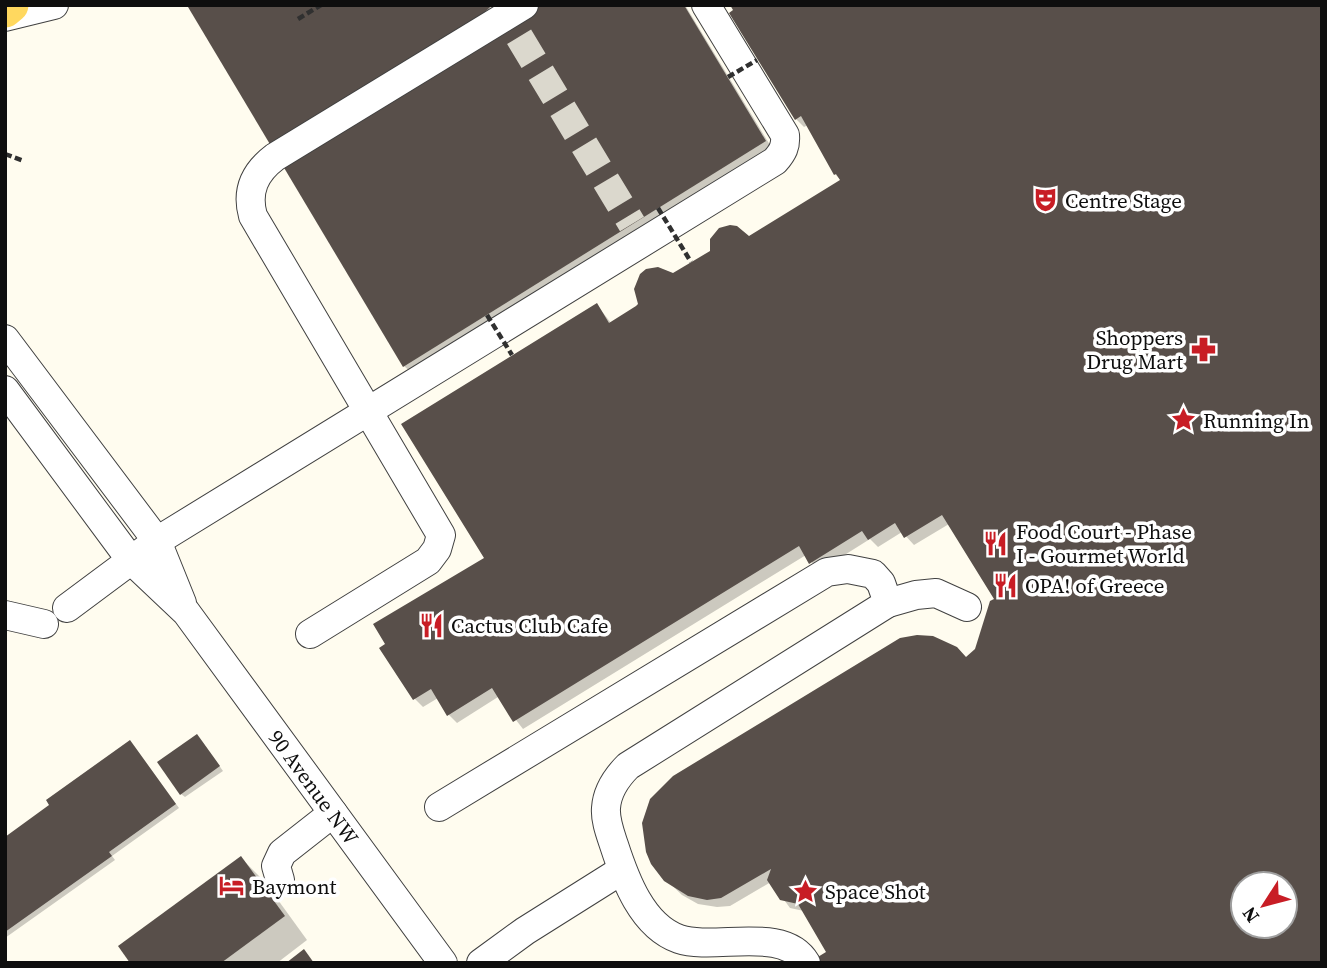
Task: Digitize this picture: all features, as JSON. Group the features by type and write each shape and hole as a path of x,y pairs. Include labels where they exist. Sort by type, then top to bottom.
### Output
{"main road":[{"path":"5,10 11,5"}],"street":[{"path":"5,17 54,5"},
{"path":"67,608 157,541 369,411 638,233 775,161 783,153 785,135 706,5"},
{"path":"310,634 428,561 440,544 440,535 253,216 249,196 260,171 275,157 513,8"},
{"name":"90 Avenue NW","path":"5,339 157,541 186,612"},
{"name":"90 Avenue NW","path":"5,390 130,559 186,612 443,963"},
{"path":"439,807 827,572 848,569 873,574 881,583 888,603"},
{"path":"806,963 798,952 789,946 774,943 691,942 662,930 647,914 622,870 605,809 609,794 628,766 888,603 916,595 936,593 967,607"},
{"path":"5,615 44,624"},
{"path":"280,880 276,866 282,853 333,813"},
{"path":"481,963 525,931 622,870"}],"path":[{"path":"298,19 321,5"},
{"path":"728,77 757,60"},
{"path":"5,154 24,161"},
{"path":"658,208 691,262"},
{"path":"487,315 512,355"}],"building":[{"path":"684,5 766,141 403,367 188,7"},
{"path":"730,5 1322,5 1322,963 808,963 826,952 798,904 780,900 767,880 771,869 721,898 707,900 688,896 664,881 646,852 642,823 650,799 673,776 900,638 933,636 957,647 966,657 975,649 990,601 994,599 942,515 904,538 895,523 868,540 862,531 809,564 799,546 513,722 492,688 447,716 431,689 413,700 379,648 385,644 373,624 484,558 401,424 597,303 609,323 638,304 634,289 640,274 646,269 658,267 673,273 710,251 710,239 719,228 737,226 749,236 840,180 834,175 801,116 795,120 729,13 733,10"},
{"path":"197,734 220,766 180,795 157,762"},
{"path":"130,740 176,804 109,852 112,856 5,932 5,837 49,805 46,800"},
{"name":"Baymont","path":"241,856 285,916 221,963 130,963 118,946"},
{"path":"304,949 314,963 286,963"}],"tunnel":[{"path":"492,5 512,25 632,224"}],"place":[{"name":"Centre Stage","path":"1045,200"},
{"name":"Shoppers Drug Mart","path":"1203,349"},
{"name":"Running In","path":"1183,420"},
{"name":"Food Court - Phase I - Gourmet World","path":"996,543"},
{"name":"OPA! of Greece","path":"1005,585"},
{"name":"Cactus Club Cafe","path":"431,625"},
{"name":"Baymont","path":"232,886"},
{"name":"Space Shot","path":"805,891"}]}
